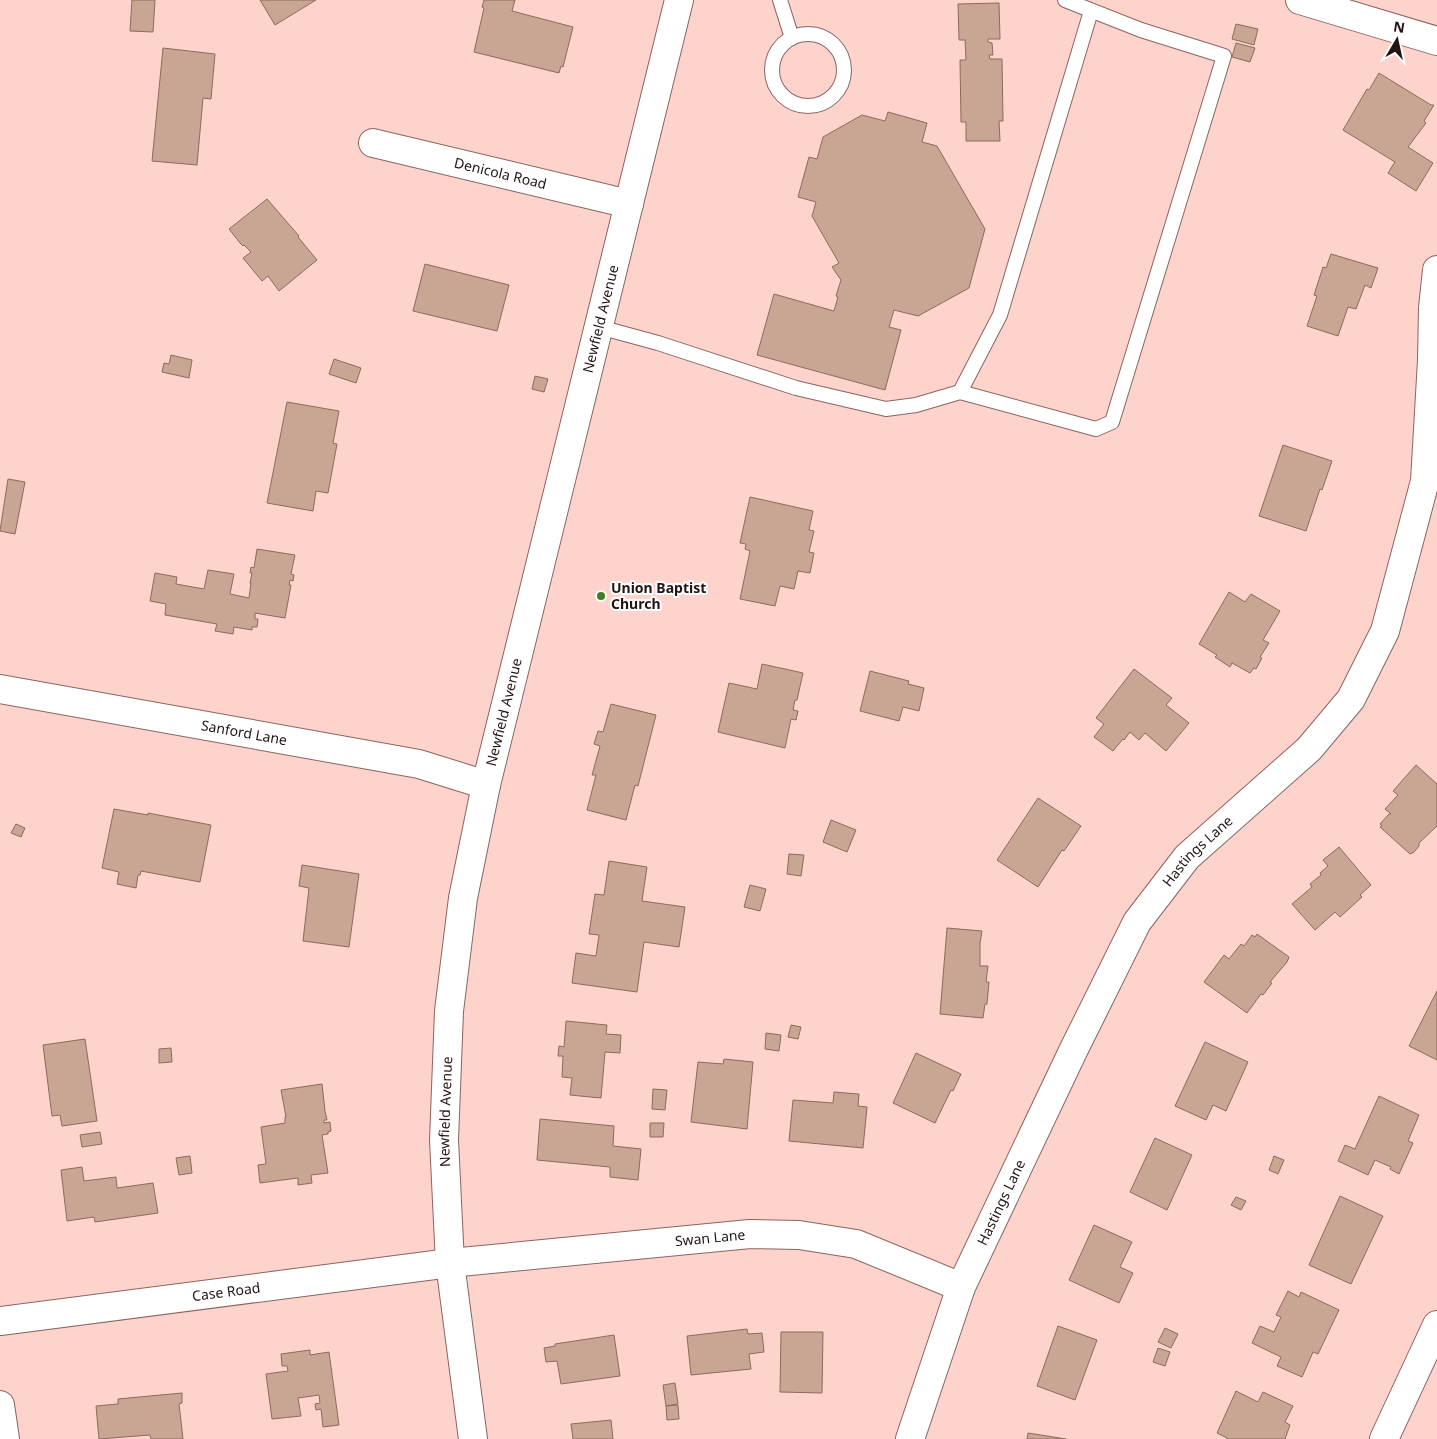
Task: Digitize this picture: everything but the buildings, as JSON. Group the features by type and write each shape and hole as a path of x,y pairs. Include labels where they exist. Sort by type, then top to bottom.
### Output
{"street":[{"name":"Newfield Avenue","path":"473,1439 450,1263 444,1140 449,1011 463,898 486,785 679,0"},
{"path":"1300,0 1437,41"},
{"name":"Denicola Road","path":"373,143 629,204"},
{"name":"Hastings Lane","path":"910,1439 961,1287 1073,1051 1137,922 1187,857 1309,749 1351,699 1385,631 1425,481 1432,360 1432,308 1437,270"},
{"name":"Sanford Lane","path":"0,689 419,764 486,785"},
{"name":"Swan Lane","path":"450,1263 750,1234 799,1235 856,1244 961,1287"},
{"name":"Case Road","path":"0,1321 450,1263"},
{"path":"1384,1439 1437,1325"},
{"path":"0,1405 4,1439"}],"lane":[{"path":"780,0 792,38"},
{"path":"599,327 658,343 796,388 886,408 916,406 960,392 1096,429 1112,422 1224,56 1141,30 1065,0"},
{"path":"960,392 1000,315 1090,10"},
{"path":"804,34 816,35 827,39 836,47 842,57 845,68 843,81 838,91 830,100 819,105 802,105 785,98 777,89 773,78 772,66 776,54 792,38 804,34"}],"place":[{"name":"Union Baptist Church","path":"601,596"}]}
